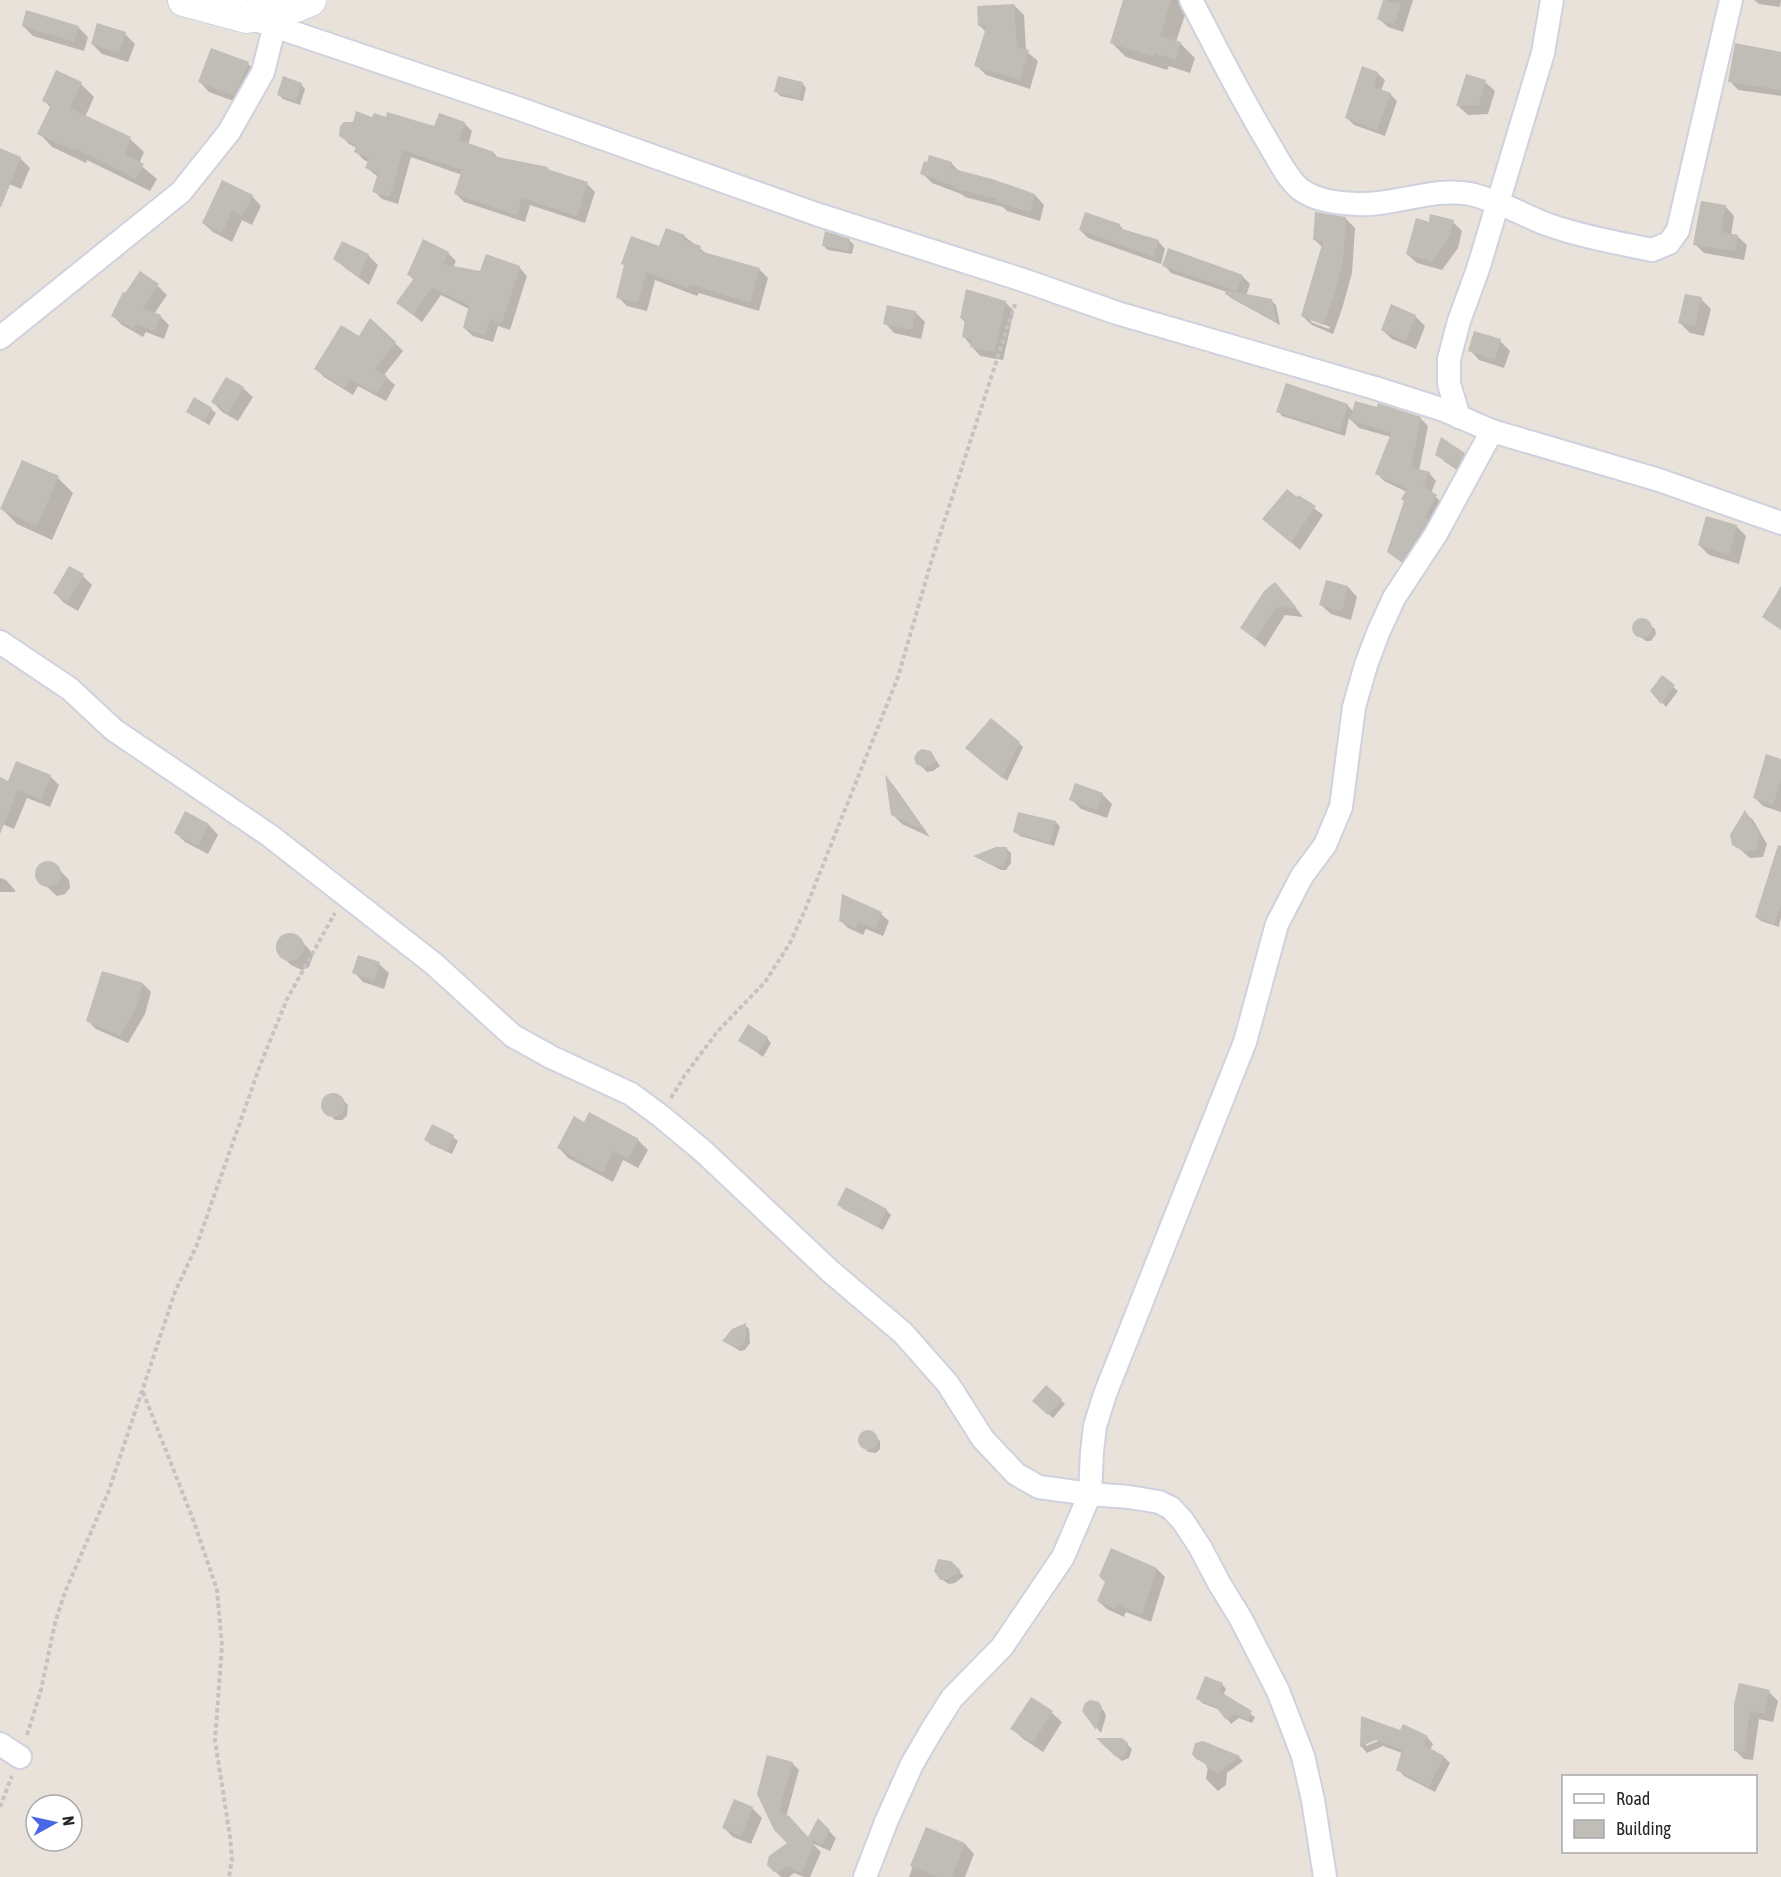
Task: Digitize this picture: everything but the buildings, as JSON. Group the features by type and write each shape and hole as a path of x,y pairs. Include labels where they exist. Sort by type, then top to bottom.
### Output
{"street":[{"path":"184,0 246,16 520,109 816,214 1023,280 1117,313 1376,388 1492,431 1659,480 1781,523"},
{"path":"246,16 296,6 310,0"},
{"path":"1191,0 1256,123 1286,172 1299,188 1314,198 1358,204 1449,193 1469,194 1497,202 1548,225 1652,250 1669,243 1678,230 1731,0"},
{"path":"1459,417 1449,384 1449,359 1543,54 1552,0"},
{"path":"0,338 181,192 229,132 262,72 271,40"},
{"path":"865,1877 890,1812 912,1764 933,1728 952,1698 1002,1647 1064,1557 1090,1494 1095,1426 1105,1394 1245,1042 1277,924 1302,876 1325,845 1341,807 1354,707 1378,633 1394,598 1436,534 1492,431"},
{"path":"0,642 70,689 114,730 269,835 434,964 513,1036 551,1057 631,1094 662,1117 704,1152 830,1270 903,1333 948,1384 983,1439 1016,1474 1039,1487 1129,1497 1159,1502 1171,1508 1183,1521 1200,1547 1262,1660 1291,1724 1303,1756 1313,1800 1325,1877"},
{"path":"0,1744 20,1757"}],"path":[{"path":"662,1117 685,1075 717,1032 765,982 790,943 805,910 898,677 952,494 1023,280"},
{"path":"0,1808 20,1757 41,1690 55,1623 65,1592 108,1493 175,1292 196,1247 261,1063 287,999 334,914 350,898"},
{"path":"143,1391 194,1522 217,1590 222,1646 215,1740 230,1837 232,1859 229,1877"}]}
